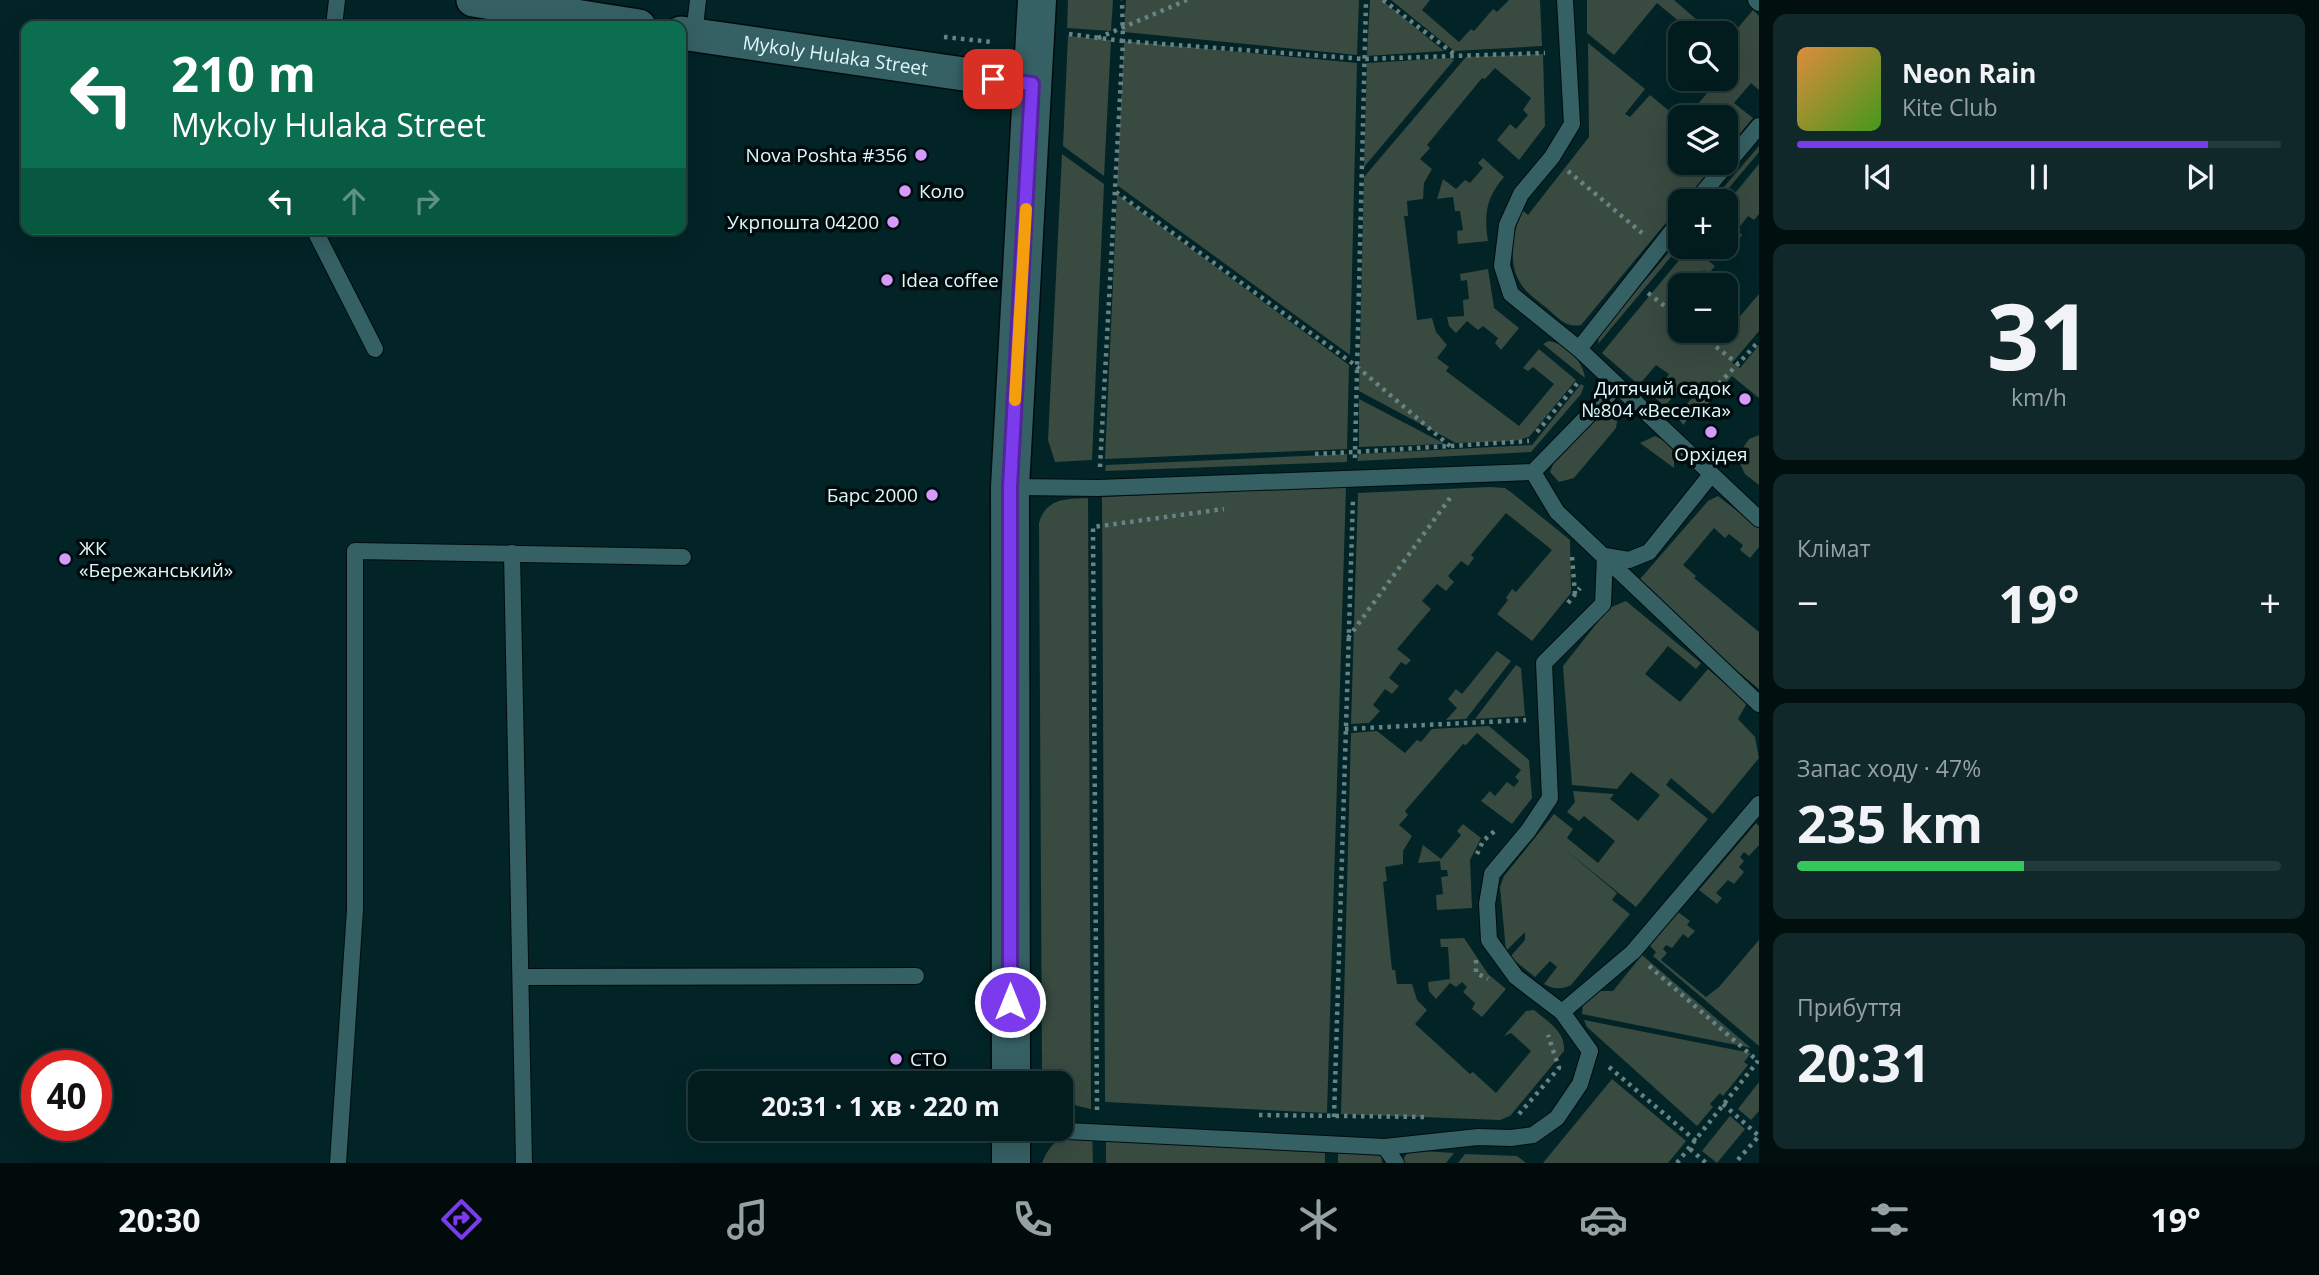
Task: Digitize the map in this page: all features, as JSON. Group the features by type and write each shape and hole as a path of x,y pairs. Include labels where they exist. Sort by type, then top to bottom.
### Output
{"street":[{"path":"473,0 607,21"},
{"path":"1011,1071 1010,487 1037,0"},
{"name":"Mykoly Hulaka Street","path":"687,33 1032,84"},
{"path":"1011,1141 1011,1163"}],"lane":[{"path":"335,21 337,0"},
{"path":"687,33 698,0"},
{"path":"1565,0 1572,124 1552,157 1521,194 1507,225 1503,266 1511,293 1578,349 1710,476 1759,519"},
{"path":"1706,189 1759,126"},
{"path":"317,235 375,349"},
{"path":"1578,349 1668,236"},
{"path":"1010,487 1098,488 1533,472 1617,386"},
{"path":"1533,472 1557,512 1759,704"},
{"path":"1605,556 1629,560 1649,552 1710,476"},
{"path":"338,1163 355,910 355,551 683,558"},
{"path":"512,553 524,1163"},
{"path":"1073,1131 1385,1147 1533,1135 1557,1118 1580,1084 1590,1051 1562,1012 1516,977 1504,963 1489,940 1487,904 1492,874 1528,831 1550,798 1544,663 1603,604 1605,556"},
{"path":"1562,1012 1633,952 1759,804"},
{"path":"521,977 916,976"},
{"path":"1385,1147 1396,1163"}],"path":[{"path":"1114,464 1101,465 1123,41 1122,0"},
{"path":"1098,38 1187,0"},
{"path":"1366,0 1334,1115 1431,1117"},
{"path":"1383,0 1454,55"},
{"path":"1056,33 1123,41 1364,59 1545,51 1545,62"},
{"path":"1552,157 1659,247"},
{"path":"1116,191 1355,365 1451,447"},
{"path":"1631,280 1668,309"},
{"path":"1669,437 1699,400 1709,397 1759,341"},
{"path":"1711,343 1738,364"},
{"path":"1301,455 1355,453"},
{"path":"1347,639 1451,497"},
{"path":"1097,1117 1093,527 1230,508"},
{"path":"1571,546 1575,594"},
{"path":"1560,613 1582,586"},
{"path":"1527,709 1529,733"},
{"path":"1345,729 1528,720"},
{"path":"1475,859 1483,841 1503,825"},
{"path":"1475,950 1476,973 1492,982"},
{"path":"1633,952 1759,1061 1677,1163"},
{"path":"1514,1120 1559,1068 1550,1037 1543,1029"},
{"path":"1590,1051 1696,1142"},
{"path":"1723,1104 1759,1136 1735,1163"},
{"path":"1690,1149 1706,1163"}],"green space":[{"path":"1068,0 1113,0 1111,31 1067,28"},
{"path":"1126,0 1359,0 1357,55 1124,32"},
{"path":"1370,0 1382,0 1444,51 1367,56"},
{"path":"1391,0 1430,0 1422,10 1459,42 1471,29 1474,31 1493,9 1497,12 1509,0 1540,0 1542,46 1454,51"},
{"path":"1587,0 1674,0 1698,21 1679,21 1657,3 1614,55 1587,33"},
{"path":"1753,10 1759,16 1759,90 1751,83 1734,103 1737,105 1697,105 1709,91 1738,91 1738,28"},
{"path":"1068,36 1111,40 1104,176 1063,146"},
{"path":"1124,41 1357,63 1350,355 1117,185"},
{"path":"1588,43 1645,89 1625,114 1630,117 1650,95 1668,110 1668,175 1706,175 1694,189 1668,189 1668,220 1581,325 1576,326 1560,319 1524,288 1514,267 1513,247 1522,210 1528,215 1589,137"},
{"path":"1543,54 1545,126 1519,160 1497,140 1510,124 1516,129 1528,115 1523,110 1531,98 1495,68 1485,79 1482,78 1427,145 1430,148 1420,159 1432,169 1424,183 1423,199 1407,201 1408,216 1404,216 1417,320 1432,318 1436,332 1447,345 1437,358 1449,367 1446,371 1519,426 1554,384 1533,367 1528,371 1523,368 1539,349 1576,380 1529,437 1514,441 1456,443 1359,391 1364,177 1466,57"},
{"path":"1450,58 1454,60 1364,167 1367,63"},
{"path":"1738,106 1753,118 1738,136"},
{"path":"1759,146 1759,152 1728,189 1722,189 1734,175 1738,175 1738,171"},
{"path":"1062,154 1104,184 1092,460 1055,462 1048,440"},
{"path":"1483,158 1504,177 1493,192 1488,207 1488,241 1458,244 1457,231 1463,230 1460,211 1455,211 1453,197 1437,199 1443,179 1456,189 1465,180 1470,183 1483,168 1478,163"},
{"path":"1759,164 1759,214 1754,220 1748,216 1738,229 1738,189"},
{"path":"1117,194 1349,365 1347,449 1105,459"},
{"path":"1668,253 1669,259 1598,344 1599,335"},
{"path":"1680,259 1706,259 1715,266 1709,273 1704,270 1701,273 1668,273"},
{"path":"1488,269 1494,308 1519,328 1501,350 1495,343 1498,338 1483,326 1478,330 1467,321 1456,333 1449,326 1447,317 1464,316 1463,300 1469,299 1467,280 1461,281 1460,274"},
{"path":"1668,274 1668,343 1738,343 1738,319 1759,294 1759,331 1732,363 1740,368 1759,345 1759,398 1732,376 1707,405 1703,402 1683,425 1677,416 1696,393 1684,384 1665,406 1653,396 1669,374 1656,365 1639,385 1602,353"},
{"path":"1549,341 1573,354 1581,365 1585,378 1543,344"},
{"path":"1581,384 1584,386 1581,394 1531,452 1357,461 1359,454 1532,445"},
{"path":"1359,399 1445,444 1359,447"},
{"path":"1608,408 1618,416 1616,428 1574,478 1559,482 1550,472 1555,459 1597,411"},
{"path":"1759,435 1759,485 1745,474 1737,457 1749,439"},
{"path":"1655,436 1674,446 1674,468 1640,443"},
{"path":"1347,454 1347,462 1105,471 1106,465"},
{"path":"1346,486 1327,1113 1105,1102 1102,497"},
{"path":"1505,488 1570,540 1571,593 1532,641 1497,614 1508,600 1506,598 1512,589 1516,592 1552,550 1506,513 1471,555 1474,558 1468,566 1461,561 1448,576 1454,582 1446,591 1437,584 1422,601 1431,609 1397,649 1411,660 1406,665 1401,662 1389,678 1399,686 1392,694 1385,689 1373,705 1380,711 1369,723 1351,724 1358,493"},
{"path":"1718,496 1759,528 1759,547 1750,558 1740,550 1743,545 1729,534 1725,538 1714,528 1683,565 1696,576 1694,578 1759,632 1759,689 1634,586 1708,501"},
{"path":"1088,498 1091,1109 1073,1103 1073,1071 1042,1071 1039,523 1052,504"},
{"path":"1626,601 1701,663 1696,669 1668,646 1645,674 1680,702 1708,669 1747,703 1738,719 1755,737 1759,758 1713,814 1671,778 1666,785 1708,819 1636,907 1562,847 1617,893 1612,900 1630,914 1571,985 1554,988 1544,984 1557,967 1550,961 1535,977 1510,957 1525,940 1525,932 1506,951 1500,887 1504,876 1554,814 1573,829 1567,838 1598,863 1615,841 1584,816 1579,821 1567,812 1575,802 1573,791 1614,794 1610,799 1638,821 1660,795 1631,772 1617,789 1572,785 1563,666 1609,608"},
{"path":"1497,651 1511,661 1466,719 1446,720 1457,708 1448,699 1456,689 1462,694"},
{"path":"1516,665 1521,668 1525,716 1475,719"},
{"path":"1489,726 1529,760 1532,798 1512,824 1481,801 1490,791 1495,796 1507,782 1514,787 1519,781 1515,777 1521,770 1477,733 1466,745 1463,744 1405,811 1408,815 1399,825 1412,836 1403,851 1403,864 1385,867 1387,881 1383,882 1392,970 1395,970 1397,984 1412,984 1417,1000 1427,1010 1415,1024 1470,1074 1473,1072 1496,1093 1531,1051 1511,1033 1504,1036 1526,1011 1534,1010 1555,1028 1562,1038 1564,1051 1510,1116 1500,1120 1341,1114 1351,733 1377,731 1405,753 1417,740 1421,742 1432,729"},
{"path":"1756,823 1759,826 1759,845 1749,856 1744,852 1740,857 1744,861 1739,867 1744,872 1734,884 1728,880 1716,893 1722,898 1717,904 1699,890"},
{"path":"1463,824 1481,838 1470,860 1472,908 1437,910 1436,895 1443,894 1441,877 1448,876 1447,870 1441,870 1440,861 1418,863 1423,845 1441,859 1461,835 1457,831"},
{"path":"1678,912 1690,921 1687,925 1695,931 1688,938 1683,934 1672,948 1666,945 1663,949 1667,953 1661,960 1706,997 1719,987 1759,940 1759,1046 1653,956 1656,952 1650,946"},
{"path":"1464,938 1488,974 1506,989 1482,1017 1472,1009 1475,1003 1463,992 1467,987 1462,982 1456,987 1450,983 1436,999 1429,991 1428,982 1450,979 1448,947 1441,947 1440,939"},
{"path":"1642,955 1751,1048 1582,1014 1583,1004 1594,991 1613,991"},
{"path":"1584,1020 1751,1053 1744,1062 1748,1065 1723,1096 1720,1093 1710,1104 1713,1107 1697,1126 1587,1027"},
{"path":"1612,1079 1686,1141 1668,1163 1543,1163"},
{"path":"1759,1082 1759,1111 1751,1120 1738,1109"},
{"path":"1730,1116 1745,1129 1717,1163 1702,1151"},
{"path":"1092,1130 1093,1163 1042,1163 1056,1142 1073,1141 1075,1134"},
{"path":"1106,1140 1325,1150 1325,1163 1106,1163"},
{"path":"1338,1150 1381,1153 1382,1163 1338,1163"},
{"path":"1409,1150 1454,1153 1446,1163 1401,1163"},
{"path":"1465,1154 1517,1156 1526,1163 1458,1163"}],"slow traffic":[{"path":"1015,400 1026,209"}],"place":[{"name":"Nova Poshta #356","path":"921,155"},
{"name":"Коло","path":"905,191"},
{"name":"Укрпошта 04200","path":"893,222"},
{"name":"Idea coffee","path":"887,280"},
{"name":"Дитячий садок №804 «Веселка»","path":"1745,399"},
{"name":"Орхідея","path":"1711,432"},
{"name":"Барс 2000","path":"932,495"},
{"name":"ЖК «Бережанський»","path":"65,559"},
{"name":"СТО","path":"896,1059"}],"route":[{"path":"993,79 1032,84 1010,487 1010,1002"}]}
